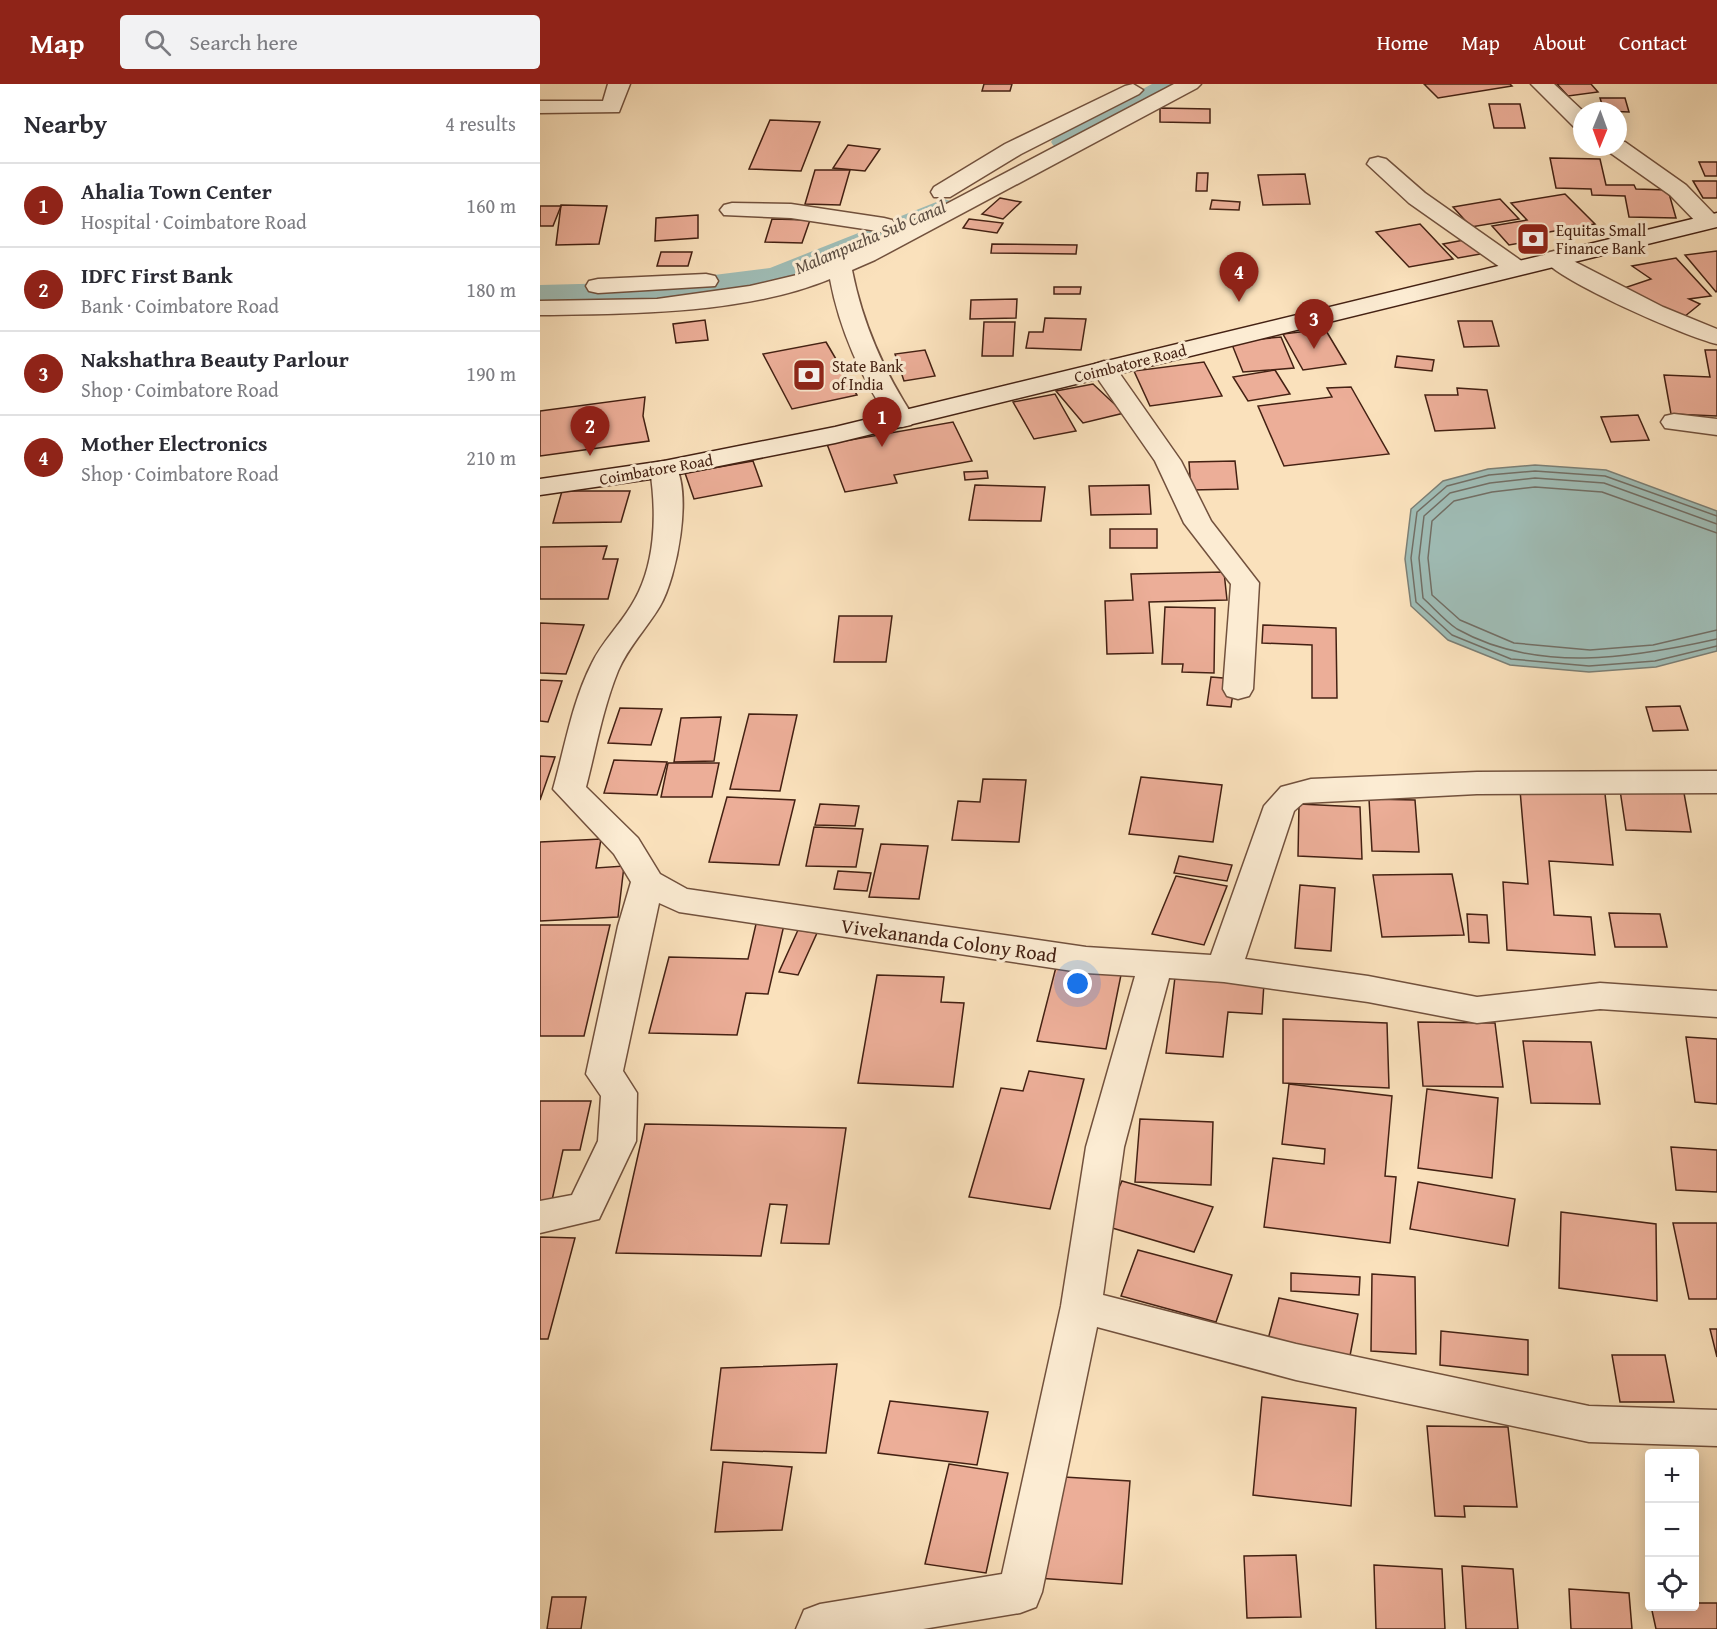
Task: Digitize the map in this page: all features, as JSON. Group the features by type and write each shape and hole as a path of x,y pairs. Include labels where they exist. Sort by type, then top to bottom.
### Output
{"street":[{"path":"540,107 611,107 619,84"},
{"path":"550,286 712,281 770,271 814,258 894,219 1013,149 1144,84"},
{"path":"540,308 657,306 750,293 809,279 867,255 1190,84"},
{"path":"1542,84 1573,113"},
{"path":"1627,154 1678,190 1713,220"},
{"path":"1378,164 1417,198 1515,267"},
{"path":"732,210 791,211 927,223"},
{"name":"Coimbatore Road","path":"540,487 664,469 835,435 1713,220"},
{"path":"1554,258 1608,289 1694,330 1717,337"},
{"path":"839,266 846,305 860,345 877,381 902,419"},
{"path":"1104,369 1168,461 1198,523 1245,583 1238,688"},
{"path":"1674,422 1717,427"},
{"name":"Vivekananda Colony Road","path":"664,469 670,500 667,536 649,599 624,633 603,669 569,789 626,846 648,882 679,900 1075,959 1224,969 1368,989 1477,1010 1600,996 1717,1004"},
{"path":"1224,969 1280,806 1292,795 1311,790 1477,783 1717,782"},
{"path":"540,1217 585,1208 617,1141 619,1093 604,1074 634,926 648,882"},
{"path":"818,1629 820,1625 1020,1592 1081,1306 1105,1147 1155,966"},
{"path":"1081,1306 1296,1362 1589,1424 1717,1428"}],"water":[{"path":"1535,465 1606,470 1717,511 1717,651 1656,667 1589,672 1510,665 1448,640 1411,606 1405,559 1411,509 1443,481 1488,469"}],"building":[{"path":"984,84 1012,84 1010,91 982,91"},
{"path":"1424,84 1510,84 1512,86 1438,98"},
{"path":"1557,84 1591,84 1598,92 1568,96"},
{"path":"1600,98 1625,98 1626,102 1601,102"},
{"path":"1489,104 1520,104 1525,128 1494,128"},
{"path":"1160,108 1210,109 1210,123 1160,122"},
{"path":"770,120 820,122 801,171 749,169"},
{"path":"848,145 880,149 865,171 833,168"},
{"path":"1550,158 1600,159 1606,185 1634,185 1636,189 1668,190 1676,218 1629,217 1625,196 1592,195 1591,189 1556,188"},
{"path":"1699,162 1717,162 1717,176 1705,176"},
{"path":"815,170 850,170 840,205 805,204"},
{"path":"1197,173 1208,173 1207,191 1196,191"},
{"path":"1305,174 1310,204 1263,205 1258,175"},
{"path":"1693,181 1717,181 1717,198 1703,198"},
{"path":"1565,194 1595,224 1526,236 1531,241 1509,245 1492,226 1527,220 1511,203"},
{"path":"1000,198 1021,202 1003,219 982,214"},
{"path":"1500,199 1519,219 1471,227 1453,207"},
{"path":"1212,200 1240,202 1239,210 1210,209"},
{"path":"561,205 607,206 599,244 556,245"},
{"path":"540,206 561,206 553,226 540,226"},
{"path":"698,215 698,238 655,241 656,218"},
{"path":"772,219 810,220 802,243 765,242"},
{"path":"969,219 1003,223 997,233 963,228"},
{"path":"1420,224 1453,259 1409,267 1376,232"},
{"path":"1469,239 1486,253 1458,258 1443,244"},
{"path":"992,244 1077,245 1076,254 991,253"},
{"path":"1717,251 1717,291 1716,292 1685,255"},
{"path":"661,252 692,252 688,266 657,266"},
{"path":"1676,258 1711,296 1689,299 1700,304 1684,317 1621,289 1651,279 1632,266"},
{"path":"1054,287 1081,287 1080,294 1054,294"},
{"path":"1017,299 1016,318 970,319 971,300"},
{"path":"1045,318 1086,319 1081,350 1026,348 1029,332 1043,332"},
{"path":"705,320 708,340 676,343 673,324"},
{"path":"1458,321 1492,321 1499,346 1464,347"},
{"path":"984,322 1015,322 1013,356 982,356"},
{"path":"1325,329 1346,364 1303,370 1283,334"},
{"path":"1281,337 1294,368 1243,372 1231,342"},
{"name":"State Bank of India","path":"826,342 857,395 792,409 763,354"},
{"path":"925,350 935,376 904,381 895,354"},
{"path":"1705,350 1717,350 1717,416 1671,414 1664,375 1710,377"},
{"path":"1397,356 1434,360 1432,371 1395,367"},
{"path":"1204,362 1222,396 1150,406 1134,371"},
{"path":"1275,370 1290,394 1248,401 1233,377"},
{"path":"1093,384 1124,413 1083,423 1056,391"},
{"path":"1351,387 1389,454 1284,466 1258,406 1332,397 1327,388"},
{"path":"1457,388 1487,390 1495,428 1435,431 1425,395 1458,395"},
{"path":"1055,394 1076,431 1034,439 1013,402"},
{"path":"645,397 643,416 649,441 540,456 540,411"},
{"path":"1638,415 1649,440 1611,442 1601,417"},
{"path":"953,422 972,461 894,475 897,483 845,492 827,444"},
{"path":"753,461 762,486 694,499 685,473"},
{"path":"1235,461 1238,489 1191,490 1189,462"},
{"path":"987,471 988,478 965,480 964,472"},
{"path":"975,485 1045,487 1041,521 969,520"},
{"path":"1149,485 1151,514 1091,515 1089,486"},
{"path":"562,491 630,491 621,522 553,523"},
{"path":"1110,529 1157,529 1157,548 1110,548"},
{"path":"607,546 603,559 618,559 608,599 540,599 540,547"},
{"path":"1224,572 1227,600 1149,602 1153,653 1107,654 1105,601 1133,600 1131,574"},
{"path":"1165,607 1215,608 1214,673 1182,672 1183,664 1162,664"},
{"path":"839,616 892,616 886,662 834,662"},
{"path":"540,623 584,625 566,674 540,673"},
{"path":"1263,625 1336,628 1337,698 1312,698 1312,645 1262,643"},
{"path":"1211,677 1235,679 1231,707 1207,705"},
{"path":"540,680 562,681 548,722 540,721"},
{"path":"1680,706 1688,730 1653,731 1646,707"},
{"path":"620,708 662,709 651,745 608,743"},
{"path":"749,714 797,715 780,791 730,789"},
{"path":"721,717 714,761 674,762 681,718"},
{"path":"540,756 555,757 540,800"},
{"path":"614,760 667,762 657,795 604,793"},
{"path":"668,763 719,763 712,797 661,797"},
{"path":"1141,777 1222,785 1213,842 1129,834"},
{"path":"983,779 1026,780 1019,842 952,840 958,801 980,802"},
{"path":"1520,790 1605,794 1613,865 1549,861 1554,915 1591,917 1595,955 1507,950 1503,882 1528,884"},
{"path":"1620,790 1684,793 1691,832 1626,830"},
{"path":"727,797 795,800 779,865 709,862"},
{"path":"1369,799 1415,800 1419,852 1372,851"},
{"path":"820,804 859,806 855,826 815,825"},
{"path":"1299,804 1360,807 1362,859 1298,856"},
{"path":"814,827 863,829 856,867 806,866"},
{"path":"601,839 596,868 624,866 618,917 540,921 540,842"},
{"path":"881,844 928,846 919,899 869,897"},
{"path":"1179,856 1232,865 1227,881 1174,873"},
{"path":"838,871 871,873 867,891 834,889"},
{"path":"1452,874 1464,935 1382,937 1373,875"},
{"path":"1176,876 1227,886 1204,945 1152,934"},
{"path":"1300,885 1335,888 1331,951 1295,948"},
{"path":"1609,913 1660,914 1667,947 1615,947"},
{"path":"1467,914 1487,915 1489,943 1469,942"},
{"path":"756,924 784,925 768,994 746,993 737,1035 649,1033 669,957 748,959"},
{"path":"540,925 610,925 584,1036 540,1036"},
{"path":"798,930 817,933 798,975 779,972"},
{"path":"1056,967 1121,975 1106,1049 1037,1041"},
{"path":"877,975 944,977 941,1002 964,1003 953,1087 858,1083"},
{"path":"1175,977 1264,983 1262,1014 1228,1012 1223,1057 1166,1053"},
{"path":"1283,1019 1387,1023 1389,1088 1283,1083"},
{"path":"1418,1022 1495,1023 1503,1087 1423,1086"},
{"path":"1686,1037 1717,1039 1717,1104 1695,1102"},
{"path":"1523,1041 1591,1042 1600,1104 1531,1103"},
{"path":"1029,1071 1084,1079 1050,1209 969,1197 1001,1088 1023,1091"},
{"path":"1289,1084 1392,1096 1385,1176 1396,1177 1390,1243 1264,1227 1273,1158 1324,1164 1325,1149 1282,1144"},
{"path":"1427,1089 1498,1098 1492,1178 1418,1168"},
{"path":"540,1101 591,1101 580,1150 563,1150 551,1205 540,1205"},
{"path":"1140,1119 1213,1122 1211,1185 1135,1182"},
{"path":"645,1124 846,1128 829,1244 781,1243 787,1205 770,1204 761,1256 616,1253"},
{"path":"1671,1147 1717,1150 1717,1192 1676,1190"},
{"path":"1122,1181 1213,1207 1194,1252 1102,1225"},
{"path":"1418,1182 1515,1199 1508,1246 1410,1229"},
{"path":"1561,1212 1656,1224 1657,1301 1559,1288"},
{"path":"1673,1223 1717,1223 1717,1299 1689,1299"},
{"path":"540,1237 575,1238 548,1339 540,1339"},
{"path":"1138,1250 1232,1275 1216,1322 1121,1296"},
{"path":"1291,1273 1360,1277 1359,1295 1291,1291"},
{"path":"1372,1274 1415,1277 1416,1354 1371,1351"},
{"path":"1279,1298 1358,1314 1349,1361 1267,1343"},
{"path":"1710,1329 1717,1329 1717,1357"},
{"path":"1441,1331 1528,1340 1528,1375 1440,1365"},
{"path":"1612,1355 1665,1355 1674,1402 1620,1402"},
{"path":"837,1364 826,1453 711,1450 721,1368"},
{"path":"1262,1397 1356,1408 1351,1506 1253,1495"},
{"path":"890,1401 988,1412 977,1465 878,1453"},
{"path":"1427,1426 1508,1427 1517,1507 1464,1506 1465,1517 1435,1516"},
{"path":"723,1462 792,1467 782,1530 715,1532"},
{"path":"949,1464 1008,1473 986,1573 925,1564"},
{"path":"1047,1476 1130,1481 1122,1584 1037,1578"},
{"path":"1296,1555 1301,1617 1247,1618 1244,1556"},
{"path":"1374,1565 1442,1569 1445,1629 1376,1629"},
{"path":"1462,1566 1513,1569 1518,1629 1466,1629"},
{"path":"1569,1589 1629,1593 1632,1629 1571,1629"},
{"path":"552,1597 586,1597 581,1629 547,1629"},
{"path":"1699,1603 1717,1603 1717,1629 1656,1629 1652,1611 1699,1611"}],"waterway":[{"name":"Malampuzha Sub Canal","path":"1065,142 1172,84"},
{"name":"Malampuzha Sub Canal","path":"540,294 658,291 775,277 903,228 944,208"}],"place":[{"name":"Equitas Small Finance Bank","path":"1533,239"},
{"name":"Mother Electronics","path":"1239,302"},
{"name":"Nakshathra Beauty Parlour","path":"1314,349"},
{"name":"State Bank of India","path":"809,375"},
{"name":"Ahalia Town Center","path":"882,447"},
{"name":"IDFC First Bank","path":"590,456"}]}
